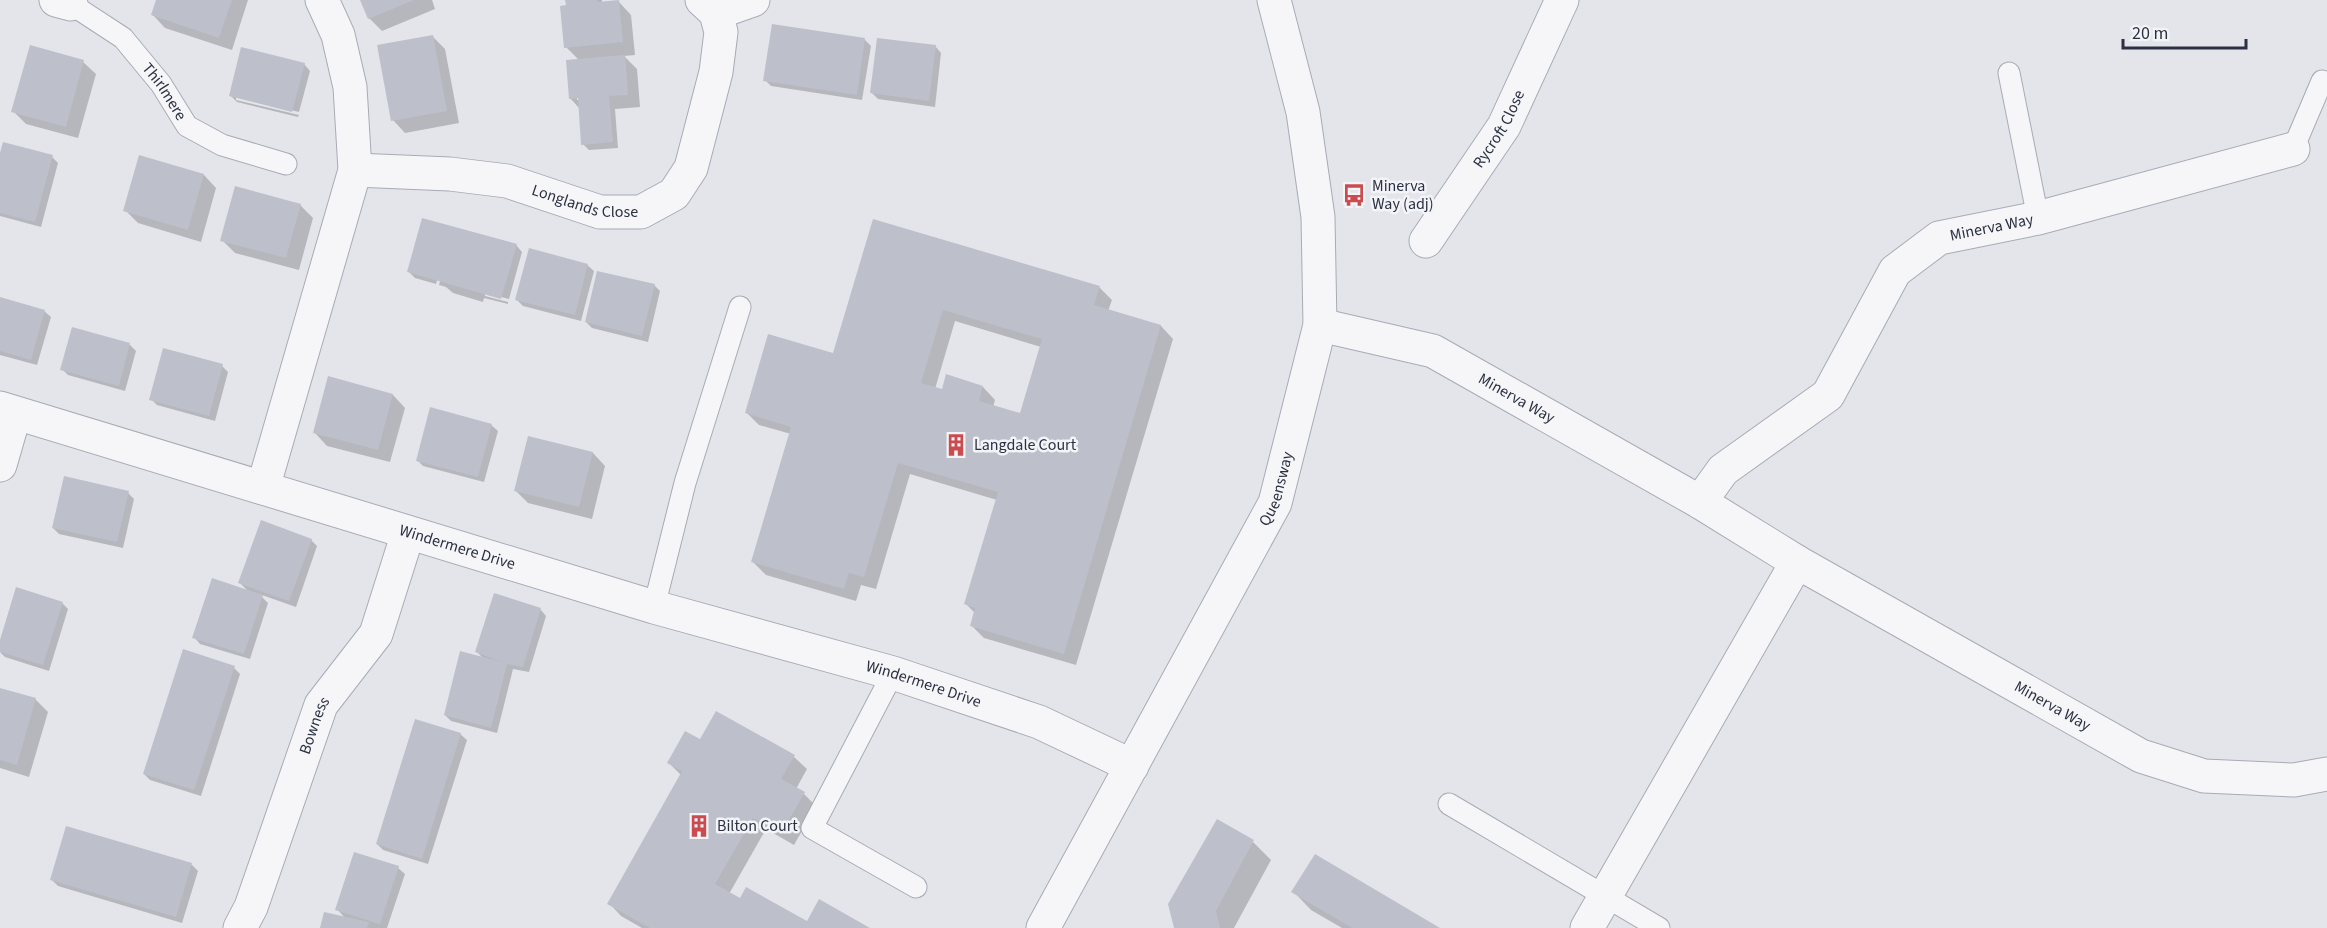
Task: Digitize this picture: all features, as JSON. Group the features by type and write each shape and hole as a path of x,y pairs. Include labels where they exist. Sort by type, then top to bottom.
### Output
{"street":[{"path":"0,465 7,410 263,488 355,170 350,87 338,35 322,0"},
{"path":"709,6 753,0"},
{"name":"Queensway","path":"1043,928 1275,503 1320,325 1318,217 1303,112 1274,0"},
{"name":"Rycroft Close","path":"1426,241 1504,126 1552,3"},
{"name":"Longlands Close","path":"355,170 450,174 507,181 600,212 641,212 674,194 691,168 716,72 721,32 709,6"},
{"name":"Minerva Way","path":"1700,502 1723,470 1828,395 1895,271 1939,238 2038,218 2293,149"},
{"name":"Minerva Way","path":"1320,325 1433,351 1700,502 1797,562 2141,756 2204,776 2294,780 2327,774"},
{"name":"Windermere Drive","path":"263,488 654,607 893,673 1039,722 1132,766"},
{"name":"Bowness","path":"240,928 251,907 321,705 376,634 408,533"},
{"path":"1587,928 1607,897 1797,562"}],"lane":[{"name":"Thirlmere","path":"64,2 123,38 161,84 187,126 222,145 286,164"},
{"path":"2009,73 2038,218"},
{"path":"2293,149 2322,81"},
{"path":"654,607 685,483 740,307"},
{"path":"893,673 812,828 916,888"},
{"path":"1449,804 1659,928"}],"building":[{"path":"156,0 232,0 219,38 151,15"},
{"path":"360,0 414,0 368,19"},
{"path":"565,0 597,0 597,2 619,0 623,42 564,48 560,6 566,5"},
{"path":"772,24 865,38 857,95 763,81"},
{"path":"433,35 447,111 391,121 377,45"},
{"path":"877,38 936,45 929,101 870,93"},
{"path":"30,45 84,60 66,127 11,112"},
{"path":"241,47 305,63 292,112 229,96"},
{"path":"625,55 628,95 609,96 613,142 581,145 578,98 569,99 566,60"},
{"path":"3,142 53,155 35,222 0,213 0,153"},
{"path":"139,155 204,174 188,230 123,211"},
{"path":"235,186 301,204 286,258 220,241"},
{"path":"422,218 517,244 501,299 407,272"},
{"name":"Langdale Court","path":"873,219 1100,286 1094,305 1161,325 1064,654 970,626 975,608 964,604 998,492 898,463 864,577 849,573 844,589 751,562 791,427 745,413 768,334 833,353","holes":["943,310 1042,339 1020,413 979,401 983,386 946,374 942,389 921,383"]},
{"path":"529,248 588,264 575,315 515,300"},
{"path":"597,271 655,284 642,336 585,322"},
{"path":"0,297 45,310 31,360 0,351"},
{"path":"72,327 130,343 119,386 60,370"},
{"path":"163,348 223,364 209,416 149,400"},
{"path":"328,376 393,394 378,450 313,433"},
{"path":"430,407 492,424 478,477 416,461"},
{"path":"528,436 593,452 579,507 514,491"},
{"path":"64,476 129,491 117,542 52,528"},
{"path":"261,520 312,539 289,601 238,583"},
{"path":"212,578 263,595 244,654 192,638"},
{"path":"16,587 63,602 43,665 0,652 0,640"},
{"path":"494,593 541,608 523,667 507,664 491,728 444,715 460,651 502,662 475,652"},
{"path":"183,649 235,666 194,790 143,774"},
{"path":"0,688 36,698 17,765 0,760"},
{"name":"Bilton Court","path":"716,711 795,755 781,779 805,792 781,834 753,818 715,884 740,898 746,887 807,921 819,899 870,928 650,928 607,904 682,771 667,763 685,731 700,739"},
{"path":"415,719 461,733 422,859 376,844"},
{"path":"1217,819 1254,840 1216,911 1220,928 1174,928 1168,904"},
{"path":"66,826 192,863 176,917 50,880"},
{"path":"354,852 399,866 380,924 335,910"},
{"path":"1315,854 1440,928 1352,928 1291,892"},
{"path":"324,912 369,922 367,928 320,928"}],"place":[{"name":"Minerva Way (adj)","path":"1354,195"},
{"name":"Langdale Court","path":"956,445"},
{"name":"Bilton Court","path":"699,826"}]}
